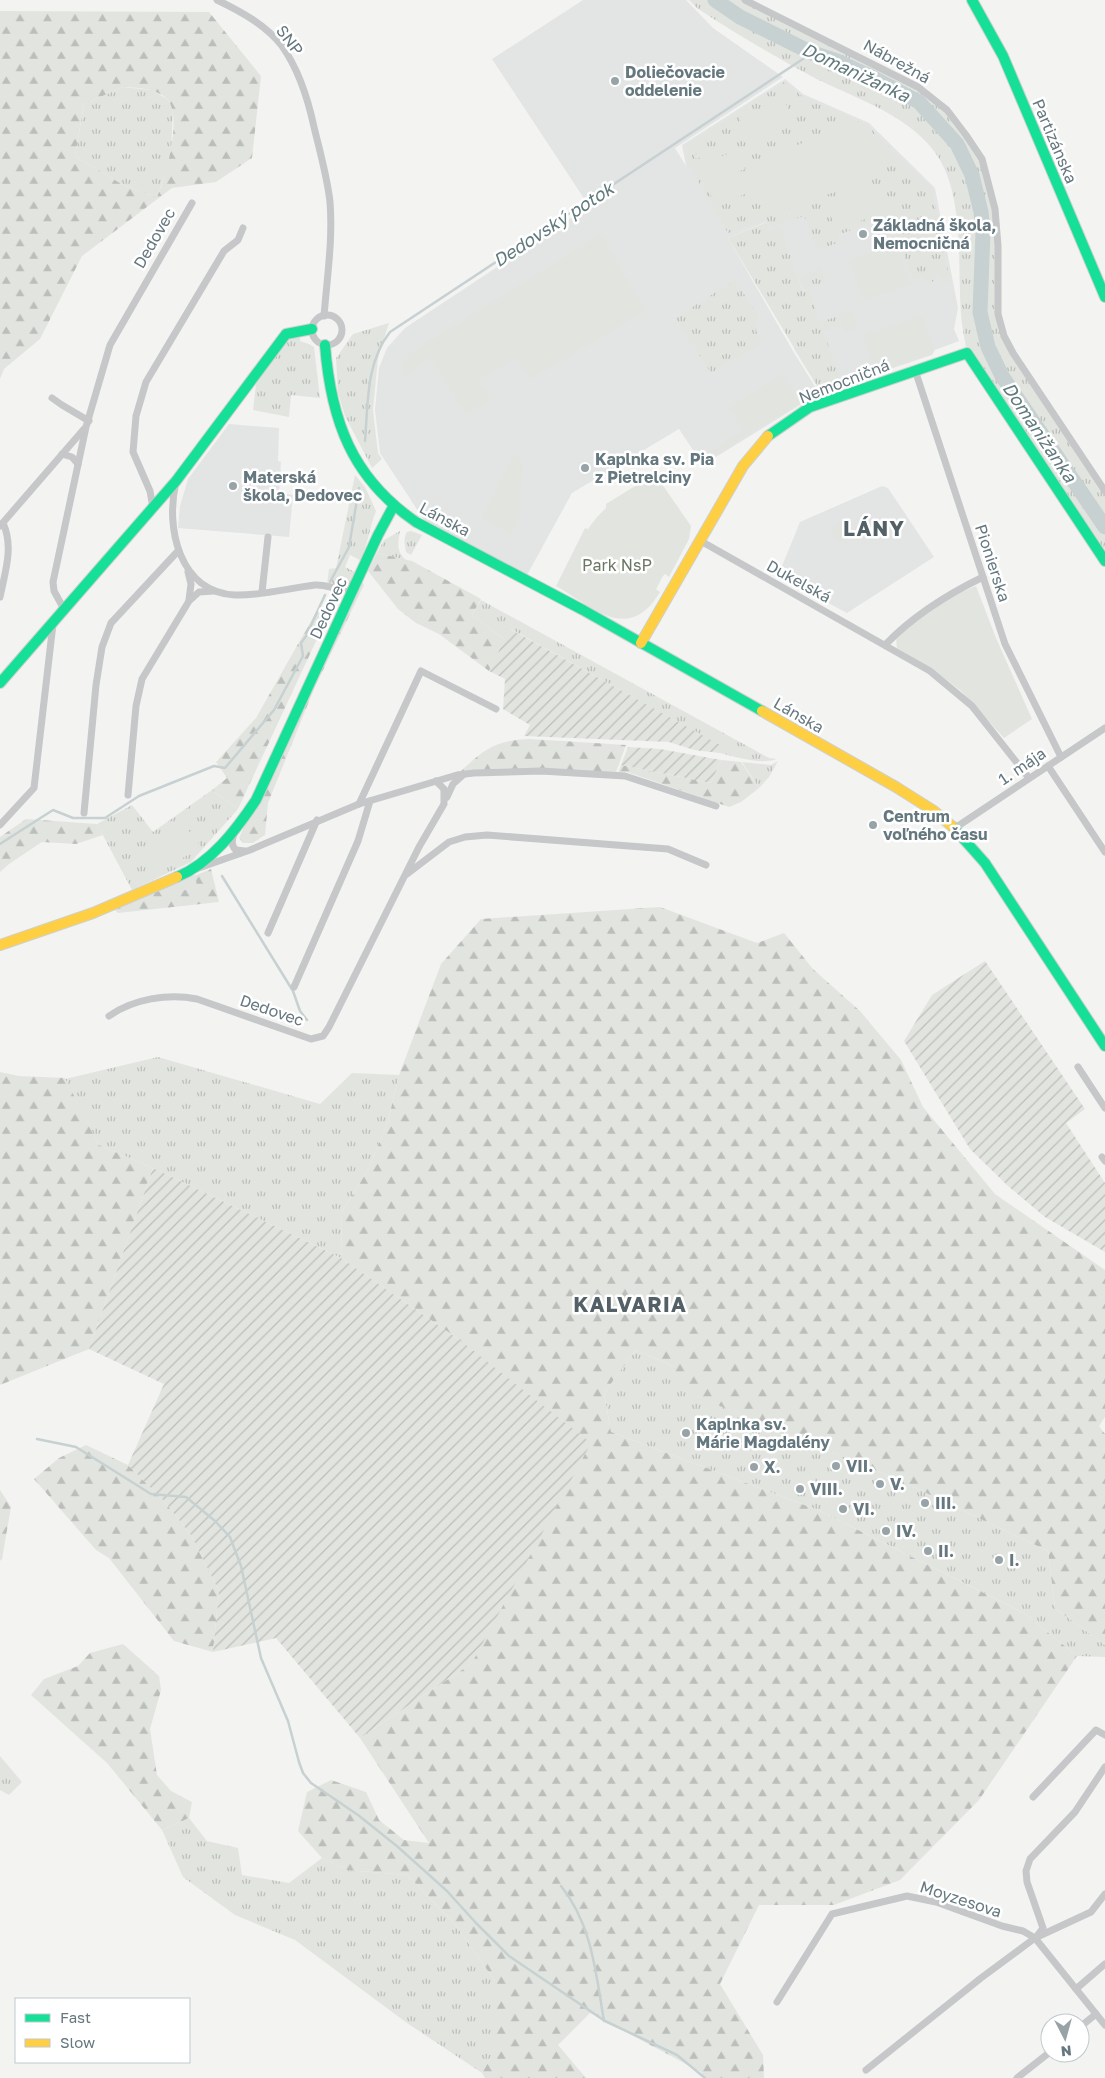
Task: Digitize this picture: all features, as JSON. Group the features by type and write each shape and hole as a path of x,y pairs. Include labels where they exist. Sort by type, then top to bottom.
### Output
{"street":[{"name":"SNP","path":"217,0 250,18 273,37 288,56 304,92 322,158 330,202 329,256 324,316"},
{"name":"Nábrežná","path":"745,0 918,87 946,110 966,135 982,159 995,209 998,246 998,314 1004,336 1013,353 1105,491"},
{"name":"Partizánska","path":"972,0 1003,56 1105,297"},
{"name":"Dedovec","path":"65,611 54,591 52,582 78,464 110,345 192,203"},
{"path":"153,508 150,491 133,452 136,416 141,396 146,382 224,251 238,240 243,228"},
{"path":"324,316 336,319 341,330 338,340 326,345 314,339 312,329 314,323 324,316"},
{"path":"0,683 65,611 176,481 286,334 312,329"},
{"path":"326,345 328,378 333,406 344,436 365,473 393,507"},
{"name":"Nemocničná","path":"641,643 706,527 743,466 769,434 810,407 967,353 1105,561"},
{"name":"Pionierska","path":"915,370 980,579 1005,644 1060,758"},
{"path":"52,398 88,424"},
{"name":"Dedovec","path":"0,597 9,548 6,530 1,524 88,424"},
{"path":"62,454 72,457 78,464"},
{"name":"Dedovec","path":"176,481 173,510 178,551 186,567 202,583 216,590 235,595 324,585 340,590 352,586 358,579"},
{"name":"Dedovec","path":"194,870 236,830 256,800 393,507"},
{"name":"Lánska","path":"393,507 416,522 641,643 902,791 939,814 955,828 985,863 1105,1046"},
{"path":"262,592 268,537"},
{"name":"Dukelská","path":"699,540 930,671 959,693 972,706 1029,778"},
{"path":"84,813 96,685 102,647 111,624 178,551"},
{"path":"186,567 191,584 189,601"},
{"path":"885,645 901,628 963,587 980,579"},
{"path":"128,795 136,706 142,679 189,601 199,592 216,590"},
{"path":"0,825 34,788 53,624"},
{"path":"359,804 421,670 496,709"},
{"name":"1. mája","path":"955,828 1105,728"},
{"path":"1048,766 1105,852"},
{"name":"Dedovec","path":"0,945 94,913 194,870 250,850 317,820 359,804 436,781 474,772 541,771 616,775 636,779 716,806"},
{"name":"Dedovec","path":"109,1016 121,1008 145,1000 171,997 191,998 311,1039 320,1038 329,1027 407,874 419,846 444,804 450,789 455,781 464,775 474,772"},
{"path":"436,781 444,789 444,804"},
{"name":"Dedovec","path":"294,987 358,841 370,801"},
{"path":"268,933 317,820"},
{"path":"236,830 232,841 234,848 239,851 250,850"},
{"path":"407,874 449,842 465,837 487,835 668,849 706,865"},
{"path":"1078,1067 1105,1108"},
{"path":"1033,1797 1096,1730 1105,1735"},
{"path":"1035,1938 1043,1928 1027,1882 1026,1871 1030,1859 1075,1812 1105,1767"},
{"path":"866,2070 981,1978 1035,1938 1091,1912 1105,1894"},
{"name":"Moyzesova","path":"777,2002 832,1914 907,1896 936,1902 1002,1926 1023,1931 1035,1938 1105,2025"},
{"path":"1076,1989 1105,1964"},
{"path":"1090,2019 1096,2014"},
{"path":"1017,2078 1040,2060"}],"shaded area":[{"path":"583,0 686,0 713,28 783,77 675,148 686,166 682,145 785,79 803,94 869,123 935,188 958,308 954,329 959,341 935,350 932,355 821,392 794,349 809,290 803,291 780,227 770,230 766,222 728,238 819,393 703,465 679,429 572,493 527,575 428,526 380,453 375,410 379,368 387,348 405,328 589,206 492,59"},
{"name":"Materská škola, Dedovec","path":"229,424 279,428 278,461 281,462 279,493 293,495 289,537 178,528 180,506 188,479"},
{"path":"882,486 888,488 934,557 847,613 778,576 800,522"}],"green space":[{"path":"689,0 745,0 918,87 947,110 982,159 995,209 998,314 1004,336 1105,491 1105,561 967,353 961,315 957,219 951,187 943,164 930,146 913,130 894,117 782,60 697,8"},
{"path":"0,11 209,12 261,76 252,158 216,182 172,188 82,256 40,339 4,369 0,379","holes":["123,87 146,89 163,95 172,107 173,132 171,147 165,176 157,197 123,185 75,156 84,104"]},
{"path":"784,82 802,96 867,125 932,189 950,281 943,283 939,274 932,277 934,281 926,284 923,276 913,280 889,216 838,235 840,242 817,250 804,216 771,227 767,220 728,233 687,162 686,145"},
{"path":"123,87 152,90 167,99 173,108 171,158 157,197 123,185 75,156 84,104"},
{"path":"785,101 794,124 748,140 739,117"},
{"path":"850,125 864,127 879,139 882,145 883,158 876,175 783,211 763,207 755,201 750,194 748,186 749,177 760,159"},
{"path":"734,141 736,144 696,159 694,155"},
{"path":"738,150 745,169 706,183 699,165"},
{"path":"741,173 748,193 715,206 707,185"},
{"path":"876,185 885,212 836,230 826,203"},
{"path":"767,222 770,230 780,226 803,291 809,290 840,379 817,386 728,238"},
{"path":"601,234 646,311 531,379 516,358 479,380 492,401 466,414 430,358 402,377 402,362 418,348"},
{"path":"896,244 912,285 864,301 849,260"},
{"path":"821,267 826,282 804,290 799,276"},
{"path":"735,280 758,316 756,330 761,344 711,373 675,318"},
{"path":"852,311 858,328 844,332 838,315"},
{"path":"922,315 934,349 931,354 877,373 862,336"},
{"path":"838,316 841,327 824,331 821,322"},
{"path":"389,323 378,358 373,410 378,453 382,459 372,468 345,416 338,393 336,358 353,334"},
{"path":"291,338 300,338 300,341 314,347 320,398 291,395 289,417 253,410 256,384 285,341"},
{"path":"783,374 801,402 706,461 704,456 743,429 730,407"},
{"path":"513,454 523,461 519,519 512,534 481,518"},
{"path":"355,475 365,487 376,511 360,560 350,555 345,567 355,572 351,582 344,585 327,584 329,569 336,568"},
{"name":"Park NsP","path":"653,475 657,477 691,526 689,539 669,577 665,574 663,576 656,589 660,592 648,608 636,616 623,619 611,617 584,604 556,586 585,528 588,529 606,508 606,504"},
{"path":"843,521 852,534 839,543 830,530"},
{"path":"400,531 399,550 406,560 377,553 384,540"},
{"path":"411,531 422,535 411,555 406,552 405,537 407,532"},
{"path":"377,553 412,561 481,599 472,615 505,640 489,671 439,634 416,623 398,609 368,571"},
{"path":"358,579 364,585 314,689 268,803 265,835 253,843 243,843 239,838"},
{"path":"976,586 996,638 1032,719 1004,738 961,691 936,672 897,648 896,638 913,624 944,602"},
{"path":"481,600 769,758 777,759 756,761 720,753 719,745 511,629 505,640 472,615"},
{"path":"319,607 330,611 238,809 212,790 227,778 216,762 256,718"},
{"path":"510,629 720,745 720,753 694,750 669,742 524,736 530,725 503,709 505,679 489,671"},
{"path":"530,739 626,745 615,775 581,772 457,775 489,748 506,742"},
{"path":"628,747 660,749 721,760 711,783 621,765"},
{"path":"721,760 741,762 759,788 741,802 729,807 627,772 618,773 621,765 711,783"},
{"path":"778,761 769,777 759,788 742,762 771,765"},
{"path":"212,790 238,809 191,862 132,890 97,824 132,805 153,832"},
{"path":"26,819 97,824 103,835 76,844 42,842 0,872 0,837"},
{"path":"183,823 201,847 156,874 144,855"},
{"path":"211,869 219,902 118,913 114,909"},
{"path":"195,875 197,886 179,892 176,881"},
{"path":"660,907 757,943 784,933 813,969 860,1011 901,1060 923,1107 995,1194 1105,1270 1105,1417 1099,1426 1105,1434 1105,1645 1055,1608 1048,1551 897,1479 686,1392 670,1365 636,1350 604,1393 611,1432 820,1511 1024,1613 1077,1656 979,1800 900,1880 834,1905 759,1905 720,1984 763,2055 764,2078 705,2078 701,2072 590,2013 558,2045 586,2078 485,2078 482,2073 495,2049 495,1981 455,1924 407,1875 347,1870 322,1858 298,1831 307,1792 331,1780 366,1792 379,1820 404,1840 429,1843 360,1738 472,1663 461,1341 341,1258 342,1212 369,1168 388,1121 399,1075 441,964 481,919"},
{"path":"985,961 1085,1109 1066,1123 1105,1183 1105,1252 1045,1217 1008,1186 970,1149 904,1041 932,995"},
{"path":"158,1057 320,1104 352,1073 399,1075 388,1121 369,1168 342,1212 341,1258 153,1168 99,1145 65,1079"},
{"path":"0,1072 19,1076 65,1078 99,1145 153,1168 89,1349 0,1385"},
{"path":"153,1168 341,1258 461,1341 591,1443 472,1663 360,1738 276,1638 213,1652 219,1591 191,1535 164,1501 128,1465 164,1384 89,1349"},
{"path":"636,1350 670,1365 687,1392 897,1479 1048,1551 1055,1608 1105,1645 1105,1657 1077,1656 1024,1613 820,1511 611,1432 604,1393"},
{"path":"86,1445 128,1465 164,1501 191,1535 219,1591 213,1652 174,1641 109,1558 96,1550 34,1479 59,1458"},
{"path":"0,1490 11,1507 2,1559 0,1561"},
{"path":"123,1644 159,1676 161,1690 150,1729 157,1775 171,1791 192,1802 189,1818 162,1830 107,1763 31,1695 44,1679 78,1666 90,1653"},
{"path":"0,1756 22,1782 9,1795 0,1790"},
{"path":"189,1818 207,1841 238,1848 242,1875 289,1883 322,1858 347,1870 407,1875 455,1924 495,1981 495,2049 482,2073 407,2023 295,1940 235,1915 183,1877 162,1830"}],"waterway":[{"name":"Domanižanka","path":"715,0 740,17 812,53 837,61 874,78 919,102 957,144 972,175 981,212 983,231 980,312 988,347 1002,376 1105,527"},
{"name":"Dedovský potok","path":"365,441 372,370 376,356 390,332 812,53"},
{"name":"Dedovský potok","path":"330,582 349,547 359,488"},
{"name":"Dedovský potok","path":"0,844 53,810 73,818 105,818 139,796 214,766 225,768 274,710 303,656 301,643 325,595"},
{"path":"222,876 293,991 300,1011 307,1020"},
{"path":"37,1439 76,1447 151,1494 186,1497 215,1521 230,1537 241,1566 261,1658 288,1721 303,1773 311,1783 358,1815 398,1847 447,1891 509,1956 605,2021 677,2055 705,2078"},
{"path":"561,1886 580,1917 586,1933 595,1968 604,2021"}],"traffic: fast":[{"path":"972,0 1003,56 1105,297"},
{"path":"0,683 176,481 286,334 312,329"},
{"path":"325,345 333,399 349,446 361,467 394,505 416,522 583,610 762,711"},
{"path":"768,436 810,407 967,353 1105,561"},
{"path":"177,877 189,871 212,854 240,823 256,800 378,535 393,507"},
{"path":"953,827 985,863 1105,1046"}],"traffic: slow":[{"path":"641,643 743,466 768,436"},
{"path":"762,711 896,787 934,811 953,827"},
{"path":"0,945 93,913 177,877"}],"place":[{"name":"Doliečovacie oddelenie","path":"615,81"},
{"name":"Základná škola, Nemocničná","path":"863,234"},
{"name":"Kaplnka sv. Pia z Pietrelciny","path":"585,468"},
{"name":"Materská škola, Dedovec","path":"233,486"},
{"name":"Centrum voľného času","path":"873,825"},
{"name":"Kaplnka sv. Márie Magdalény","path":"686,1433"},
{"name":"VII.","path":"836,1466"},
{"name":"X.","path":"754,1467"},
{"name":"V.","path":"880,1484"},
{"name":"VIII.","path":"800,1489"},
{"name":"III.","path":"925,1503"},
{"name":"VI.","path":"843,1509"},
{"name":"IV.","path":"886,1531"},
{"name":"II.","path":"928,1551"},
{"name":"I.","path":"999,1560"}],"district":[{"name":"LÁNY","path":"874,528"},
{"name":"KALVARIA","path":"630,1304"}]}
